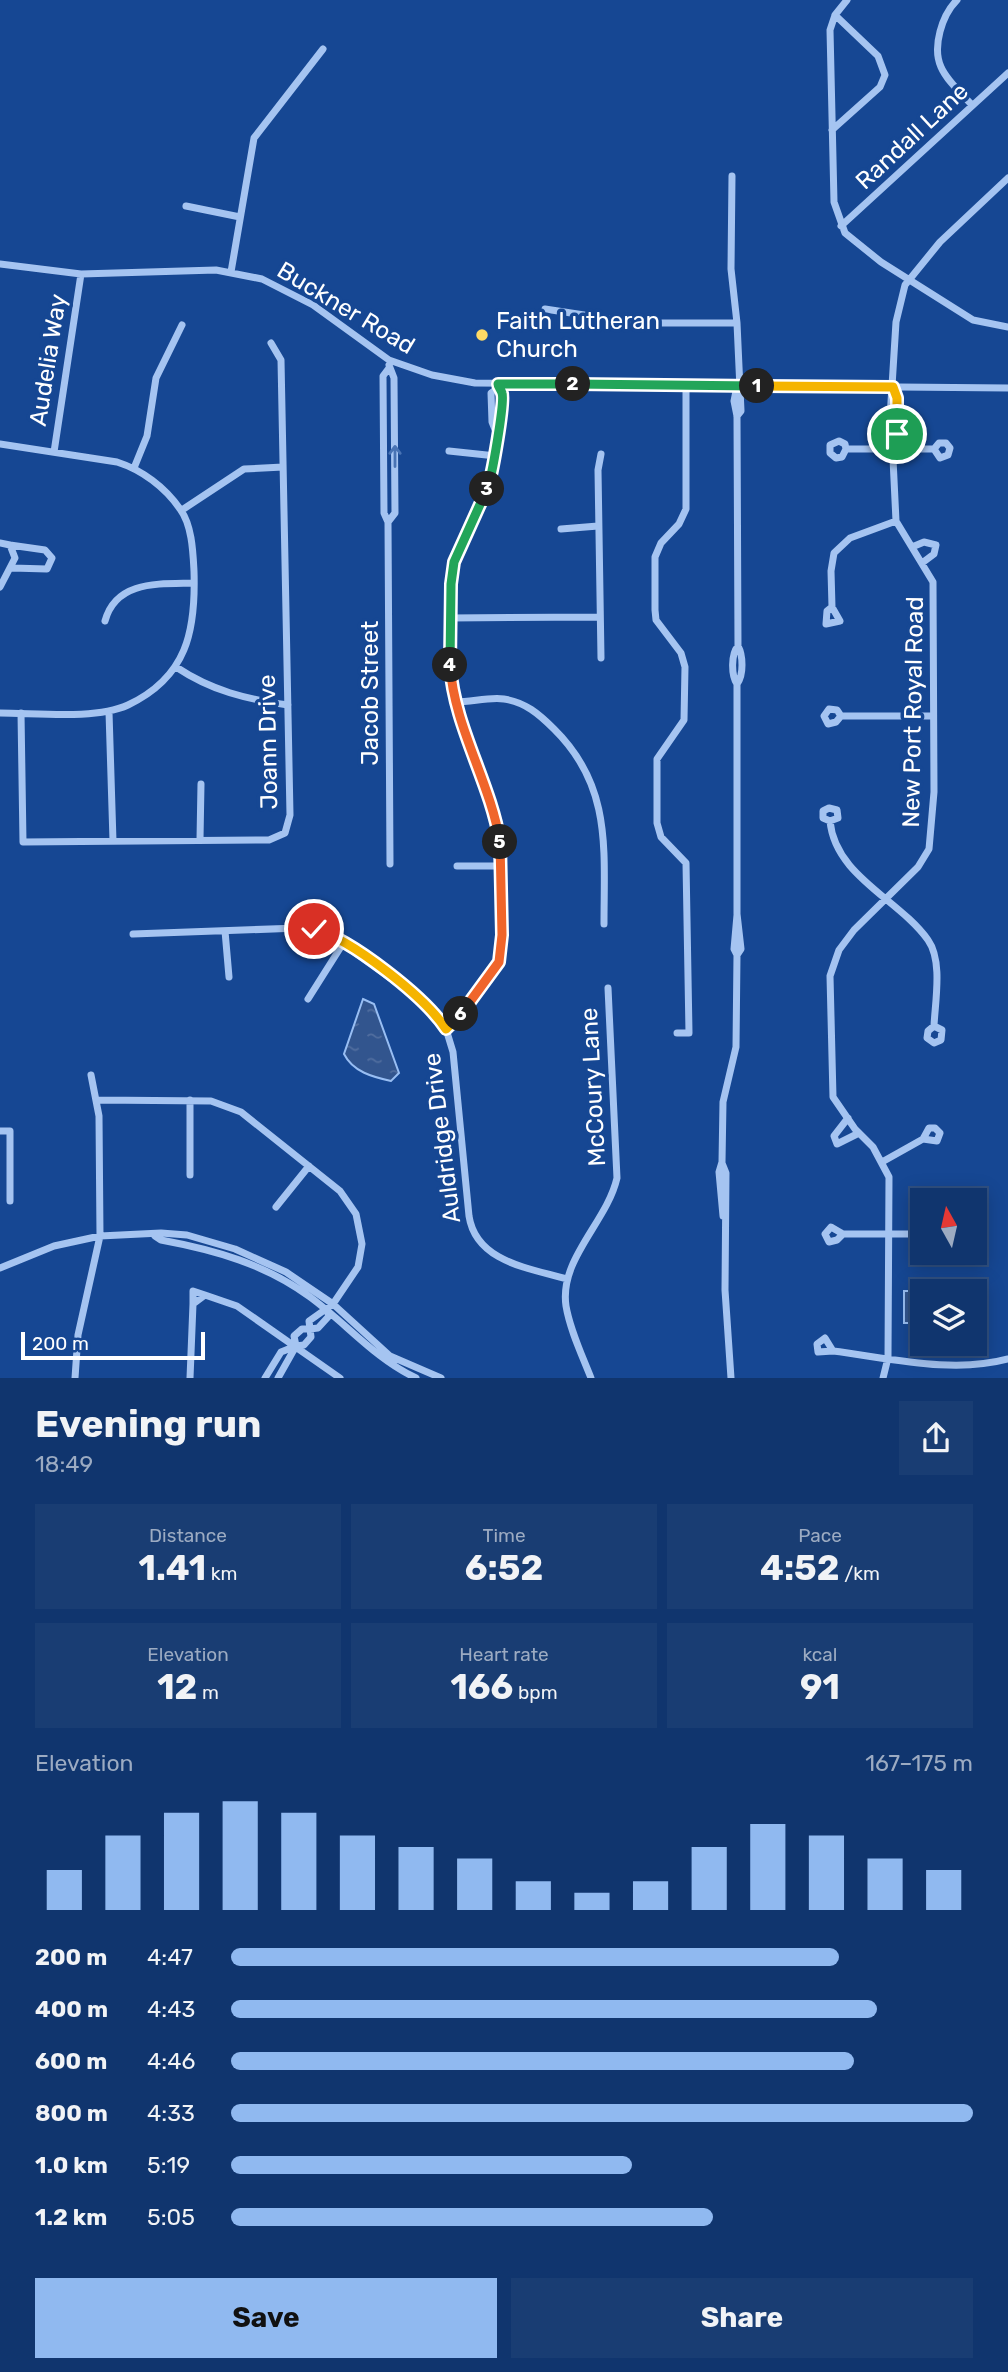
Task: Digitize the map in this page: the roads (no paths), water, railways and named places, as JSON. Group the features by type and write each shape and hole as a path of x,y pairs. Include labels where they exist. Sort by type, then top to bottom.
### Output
{"street":[{"path":"847,0 835,15 830,30 834,202 841,226 845,233 881,262 973,320 1008,327"},
{"path":"957,0 943,23 939,60 943,71 972,105"},
{"path":"832,130 880,87 885,75 878,56 835,15"},
{"path":"231,272 254,138 323,49"},
{"name":"Randall Lane","path":"841,226 1008,73"},
{"path":"270,100 278,106"},
{"path":"732,176 731,269 737,323 737,386 741,411 737,416 738,646 733,652 734,679 737,684 737,914 741,949 737,955 736,1047 723,1102 722,1162 726,1173 723,1216 726,1317 732,1378"},
{"name":"New Port Royal Road","path":"883,1378 888,1358 889,1177 873,1147 859,1133 833,1097 830,976 839,950 854,930 918,867 929,849 934,792 933,582 896,521 892,438 889,434 896,322 908,279 940,242 1008,178"},
{"path":"186,206 240,217"},
{"name":"Buckner Road","path":"0,264 81,274 188,269 231,272 262,279 289,291 389,364 432,376 498,386 1008,388"},
{"name":"Audelia Way","path":"54,452 81,274"},
{"path":"545,309 636,323 737,323"},
{"path":"134,468 147,436 156,378 182,325"},
{"name":"Joann Drive","path":"21,713 23,842 270,840 285,833 290,815 281,360 271,342"},
{"name":"Jacob Street","path":"388,522 395,513 394,378 389,364"},
{"name":"Jacob Street","path":"389,364 383,376 382,450 384,513 388,522 390,864"},
{"path":"446,1029 493,974 499,962 502,935 502,866 492,805 456,702 451,680 450,618 454,562 492,476 496,456 496,432 492,422 491,393 498,386"},
{"path":"677,1033 689,1033 686,863 666,843 658,830 657,764 684,720 685,667 681,653 656,620 655,557 661,543 679,524 686,509 686,386"},
{"path":"0,444 134,468 150,478 182,510 191,540 194,583 193,624 176,667 156,688 109,712 0,713"},
{"path":"846,449 934,449"},
{"path":"449,451 496,456"},
{"path":"601,454 598,470 601,658"},
{"path":"182,510 244,469 283,467"},
{"path":"832,607 831,571 834,553 850,538 896,521"},
{"path":"561,528 598,526"},
{"path":"0,542 45,550 52,558 47,569 12,568"},
{"name":"New Port Royal Road","path":"912,547 925,542 936,545 934,554 922,563"},
{"path":"0,587 15,558 10,545"},
{"path":"105,621 112,604 130,590 148,585 194,583"},
{"path":"450,618 600,617"},
{"path":"176,667 205,686 241,698 288,705"},
{"path":"456,702 504,699 520,703 545,720 579,759 601,810 604,924"},
{"path":"109,712 113,841"},
{"path":"841,716 933,716"},
{"path":"200,839 201,784"},
{"path":"830,821 835,846 854,870 928,941 935,972 934,1026"},
{"path":"457,866 502,866"},
{"name":"Auldridge Drive","path":"133,934 314,929 344,942 429,1006 446,1029 453,1052 470,1227 493,1255 567,1279"},
{"path":"225,931 229,977"},
{"path":"308,999 344,942"},
{"name":"McCoury Lane","path":"567,1279 609,1205 617,1178 608,988"},
{"path":"75,1378 78,1335 100,1236 97,1100 90,1075"},
{"path":"97,1100 211,1101 241,1112 349,1201 361,1230 358,1267 330,1307 318,1312 309,1321 310,1329 302,1329 294,1336 296,1346 278,1378"},
{"path":"190,1100 190,1175"},
{"path":"848,1118 834,1136 837,1144 859,1133"},
{"path":"0,1131 10,1131 10,1201"},
{"path":"881,1162 923,1139"},
{"path":"276,1207 309,1167"},
{"path":"0,1268 54,1246 100,1236 155,1236 161,1233 187,1235 235,1249 286,1272 390,1356 441,1378"},
{"path":"843,1234 910,1234"},
{"path":"567,1279 566,1305 590,1378"},
{"path":"190,1378 193,1304 205,1295 237,1306 341,1378"},
{"path":"330,1307 393,1367 416,1378"},
{"path":"265,1378 281,1352 296,1346"},
{"path":"833,1351 982,1366 1008,1359"}],"water":[{"path":"363,999 374,1004 399,1073 391,1081 358,1069 344,1054"},
{"path":"904,1291 910,1291 910,1323 904,1323"}],"place":[{"name":"Faith Lutheran Church","path":"482,335"}]}
